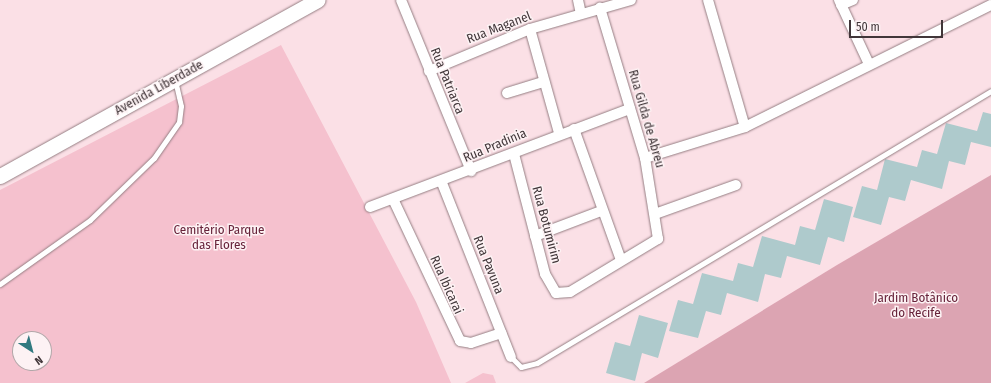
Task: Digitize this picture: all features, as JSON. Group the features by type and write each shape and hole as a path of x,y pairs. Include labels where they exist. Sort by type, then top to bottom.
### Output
{"main road":[{"name":"Avenida Liberdade","path":"0,176 318,0"}],"street":[{"name":"Rua Patriarca","path":"401,0 471,171"},
{"path":"578,0 581,14"},
{"name":"Rua Maganel","path":"429,71 530,29 631,0"},
{"path":"708,0 745,127"},
{"path":"853,0 840,2 869,64"},
{"path":"645,158 745,127 869,64 991,5"},
{"name":"Rua Gilda de Abreu","path":"600,8 645,158 658,239 621,260"},
{"path":"530,29 559,133"},
{"path":"507,93 544,82"},
{"name":"Rua Pradinia","path":"370,207 471,171 514,154 559,133 630,109"},
{"path":"574,129 601,211 621,260"},
{"name":"Rua Botumirim","path":"514,154 535,236 551,287 564,294 621,260"},
{"name":"Rua Pavuna","path":"442,182 511,357"},
{"path":"655,214 736,185"},
{"name":"Rua Ibicarai","path":"393,199 460,341 471,343 501,333"},
{"path":"535,236 601,211"}],"lane":[{"path":"0,284 90,220 154,158 179,122 181,106 174,80"},
{"path":"511,357 521,367 537,364 991,91"}],"green space":[{"name":"Cemitério Parque das Flores","path":"281,45 416,302 451,383 0,383 0,190"},
{"name":"Jardim Botânico do Recife","path":"991,175 991,383 644,383 837,265"},
{"path":"483,373 493,375 496,383 465,383"}],"building":[{"path":"983,112 991,114 991,147 971,142 965,165 949,161 942,189 911,180 905,201 889,197 881,225 853,217 862,186 877,190 885,159 917,167 922,150 937,154 946,123 977,131"},
{"path":"824,199 853,207 844,242 828,237 820,265 787,256 781,278 765,274 758,302 727,293 721,315 706,311 698,338 669,331 678,300 693,304 702,273 733,281 738,263 753,267 762,236 795,245 800,226 815,230"},
{"path":"639,315 668,323 658,358 642,353 635,381 606,373 615,342 630,346"}]}
